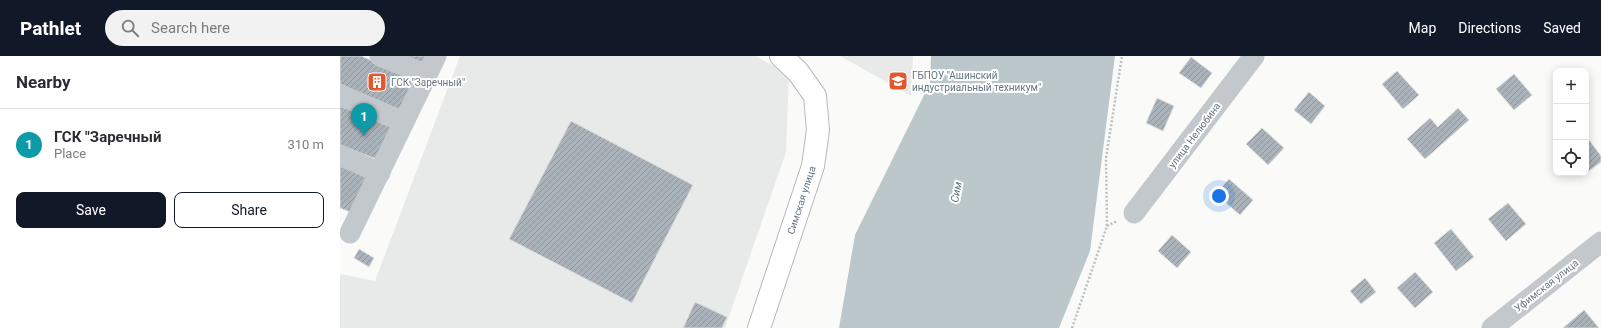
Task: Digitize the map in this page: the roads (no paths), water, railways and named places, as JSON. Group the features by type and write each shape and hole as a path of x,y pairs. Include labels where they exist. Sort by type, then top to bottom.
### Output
{"main road":[{"name":"Симская улица","path":"759,328 813,166 818,130 815,96 798,72 781,56"}],"street":[{"path":"380,56 427,76"},
{"path":"350,233 436,56"},
{"name":"улица Нелюбина","path":"1134,213 1254,56"},
{"path":"340,95 404,122"},
{"path":"340,155 380,172"},
{"name":"Уфимская улица","path":"1492,328 1601,242"}],"water":[{"name":"Сим","path":"931,56 1115,56 1090,251 1059,328 839,328 855,235 930,83"}],"place":[{"name":"ГБПОУ \"Ашинский индустриальный техникум\"","path":"898,81"},
{"name":"ГСК \"Заречный\"","path":"377,82"},
{"name":"ГСК \"Заречный","path":"364,136"}]}
